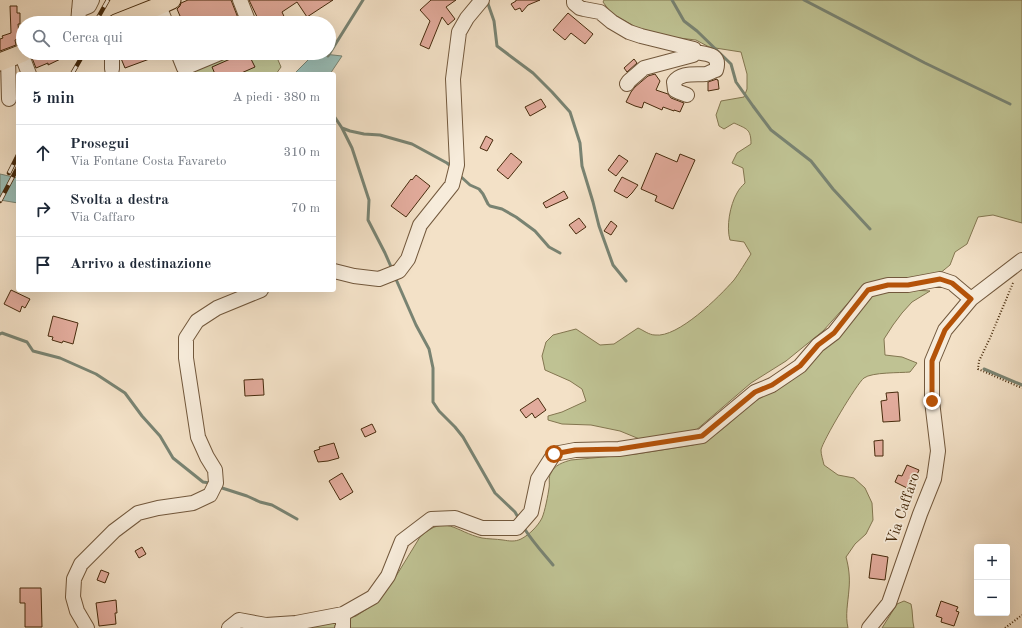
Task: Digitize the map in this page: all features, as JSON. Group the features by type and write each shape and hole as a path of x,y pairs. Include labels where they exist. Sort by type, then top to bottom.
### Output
{"main road":[{"path":"136,16 165,3"}],"street":[{"path":"79,11 89,6 92,0"},
{"path":"240,0 246,16"},
{"path":"336,272 354,276 379,278 399,271 408,259 420,225 452,185 457,165 453,79 459,32 467,18 482,0"},
{"path":"574,0 574,3 580,8 600,12 612,22 629,32 691,47 695,52 708,54 716,58 718,62 716,70 708,73 684,75 674,82 675,90 687,95"},
{"path":"165,3 166,16"},
{"path":"627,84 644,68 693,55 695,52"},
{"path":"13,57 27,72"},
{"path":"9,99 13,57"},
{"path":"112,60 112,69"},
{"path":"181,60 184,68 203,60"},
{"name":"Via Caffaro","path":"869,628 889,603 920,514 934,479 938,451 932,401 932,361 945,330 971,299 1022,261"},
{"path":"229,628 239,620 266,625 342,621 373,597 388,576 402,541 431,519 455,518 482,528 517,528 531,512 538,479 554,454 575,450 619,449 702,436 755,392 772,385 800,366 818,345 834,333 868,290 888,285 908,285 940,279 952,283 971,299"},
{"path":"87,628 77,611 73,597 74,579 81,564 114,531 138,513 158,508 193,504 210,494 216,483 215,470 198,437 186,358 186,338 196,321 217,308 256,292"}],"path":[{"path":"1022,261 979,361 978,369 1022,388"},
{"path":"1006,628 1022,615"}],"green space":[{"path":"604,0 1022,0 1022,223 993,215 978,217 967,244 955,252 950,265 939,274 874,282 858,292 823,331 786,361 751,383 695,431 642,440 620,431 591,425 562,424 548,420 548,416 562,412 586,401 582,389 570,381 545,370 542,356 546,342 553,335 576,329 600,345 614,344 638,328 653,335 664,334 675,330 698,315 719,296 734,280 751,254 744,242 730,240 728,229 732,204 738,192 745,183 743,168 732,163 737,153 751,144 750,135 745,128 734,123 724,129 719,126 716,115 721,101 744,97 747,89 747,74 741,52 709,47 696,40 670,37 639,29 611,13 603,2"},
{"path":"219,60 278,60 281,67 277,72 192,72"},
{"path":"914,290 930,291 912,302 902,313 884,339 885,355 902,357 917,363 910,372 879,374 864,378 854,390 840,413 821,450 824,465 838,475 854,478 865,488 872,503 873,520 866,534 855,544 846,557 849,569 847,614 848,628 300,628 317,626 356,616 376,603 393,581 420,537 437,526 451,526 484,538 512,541 519,540 524,537 536,527 542,518 548,495 550,475 554,468 562,463 571,460 636,454 693,445 704,441 713,436 757,400 767,394 865,300 880,292"},
{"path":"904,601 911,604 914,628 882,628 897,604"}],"water":[{"path":"336,55 342,56 331,72 296,72 308,60 336,60"},
{"path":"0,174 16,178 16,203 0,200"}],"building":[{"path":"188,0 231,0 237,16 180,16 177,9 181,3"},
{"path":"249,0 333,0 309,16 306,16 297,2 282,12 284,16 257,16"},
{"path":"431,0 456,0 446,7 455,19 448,25 442,17 429,49 420,45 430,21 420,10"},
{"path":"516,0 540,0 528,5 522,12 520,8 515,10 511,4"},
{"path":"10,6 17,6 17,13 20,13 20,16 16,16 16,45 0,51 0,39 3,38 2,36 11,33"},
{"path":"568,13 593,34 585,44 571,33 565,40 553,30"},
{"path":"634,59 637,63 627,72 624,68"},
{"path":"33,60 58,60 48,65 48,63 36,68"},
{"path":"122,60 147,60 125,68"},
{"path":"228,60 252,60 255,67 244,72 214,72 212,67"},
{"path":"655,74 660,81 656,90 668,94 671,98 684,103 680,112 663,107 662,110 644,102 642,108 626,102 635,87 648,76"},
{"path":"717,79 719,89 708,91 708,82"},
{"path":"541,99 546,107 530,116 525,107"},
{"path":"486,136 493,140 487,151 480,148"},
{"path":"511,153 522,162 508,179 497,170"},
{"path":"656,153 677,162 680,154 695,160 673,209 655,201 657,196 641,189"},
{"path":"619,155 628,161 616,176 608,170"},
{"path":"416,175 430,186 406,217 391,206 411,179 412,180"},
{"path":"622,177 638,185 627,198 614,191"},
{"path":"564,191 568,198 546,208 543,203"},
{"path":"579,218 586,227 576,234 569,225"},
{"path":"611,221 617,226 611,235 604,231"},
{"path":"11,290 30,299 25,308 22,306 20,312 4,304"},
{"path":"53,316 78,323 73,344 52,340 53,337 48,336"},
{"path":"263,379 264,395 245,396 244,380"},
{"path":"898,392 900,421 883,422 881,401 887,400 886,393"},
{"path":"538,398 546,410 535,418 532,413 526,418 520,410"},
{"path":"372,424 376,432 365,437 361,429"},
{"path":"883,440 883,456 875,456 874,441"},
{"path":"334,443 339,458 318,462 314,451 320,449 319,447"},
{"path":"907,465 919,470 913,484 909,482 907,488 895,482 898,475 902,476"},
{"path":"342,473 353,492 340,500 329,481"},
{"path":"142,547 146,554 139,558 135,551"},
{"path":"872,554 888,557 885,580 869,578"},
{"path":"101,570 109,573 105,583 97,580"},
{"path":"20,588 41,588 42,627 25,627 25,603 20,603"},
{"path":"116,600 116,624 99,626 96,603"},
{"path":"941,601 958,607 956,611 959,612 954,626 941,622 942,618 936,616"}],"waterway":[{"path":"336,43 363,0"},
{"path":"672,0 684,21 697,31 731,64 736,82 771,130 811,161 833,189 870,229"},
{"path":"804,0 925,63 1010,104"},
{"path":"487,1 494,21 497,46 533,73 570,112 580,143 582,166 599,226 613,265 626,281"},
{"path":"336,119 352,148 369,200 368,220 392,269"},
{"path":"342,128 364,134 380,135 412,144 452,167"},
{"path":"458,174 470,185 479,189 490,206 502,209 516,217 535,231 549,247 560,253"},
{"path":"395,277 416,325 429,349 433,368 433,402 439,411 463,437 495,493 515,512 519,519"},
{"path":"0,334 2,333 27,342 33,351 60,358 96,374 125,393 142,416 160,436 173,458 203,482 210,483"},
{"path":"984,369 1022,385"},
{"path":"219,487 272,505 297,519"},
{"path":"524,528 553,565"}],"railway":[{"path":"99,16 108,0"},
{"path":"73,72 80,60"},
{"path":"9,173 16,159"},
{"path":"0,201 16,171"}],"route":[{"path":"554,454 575,450 619,449 702,436 755,392 772,385 800,366 818,345 834,333 868,290 888,285 908,285 940,279 952,283 971,299 945,330 932,361 932,401"}]}
